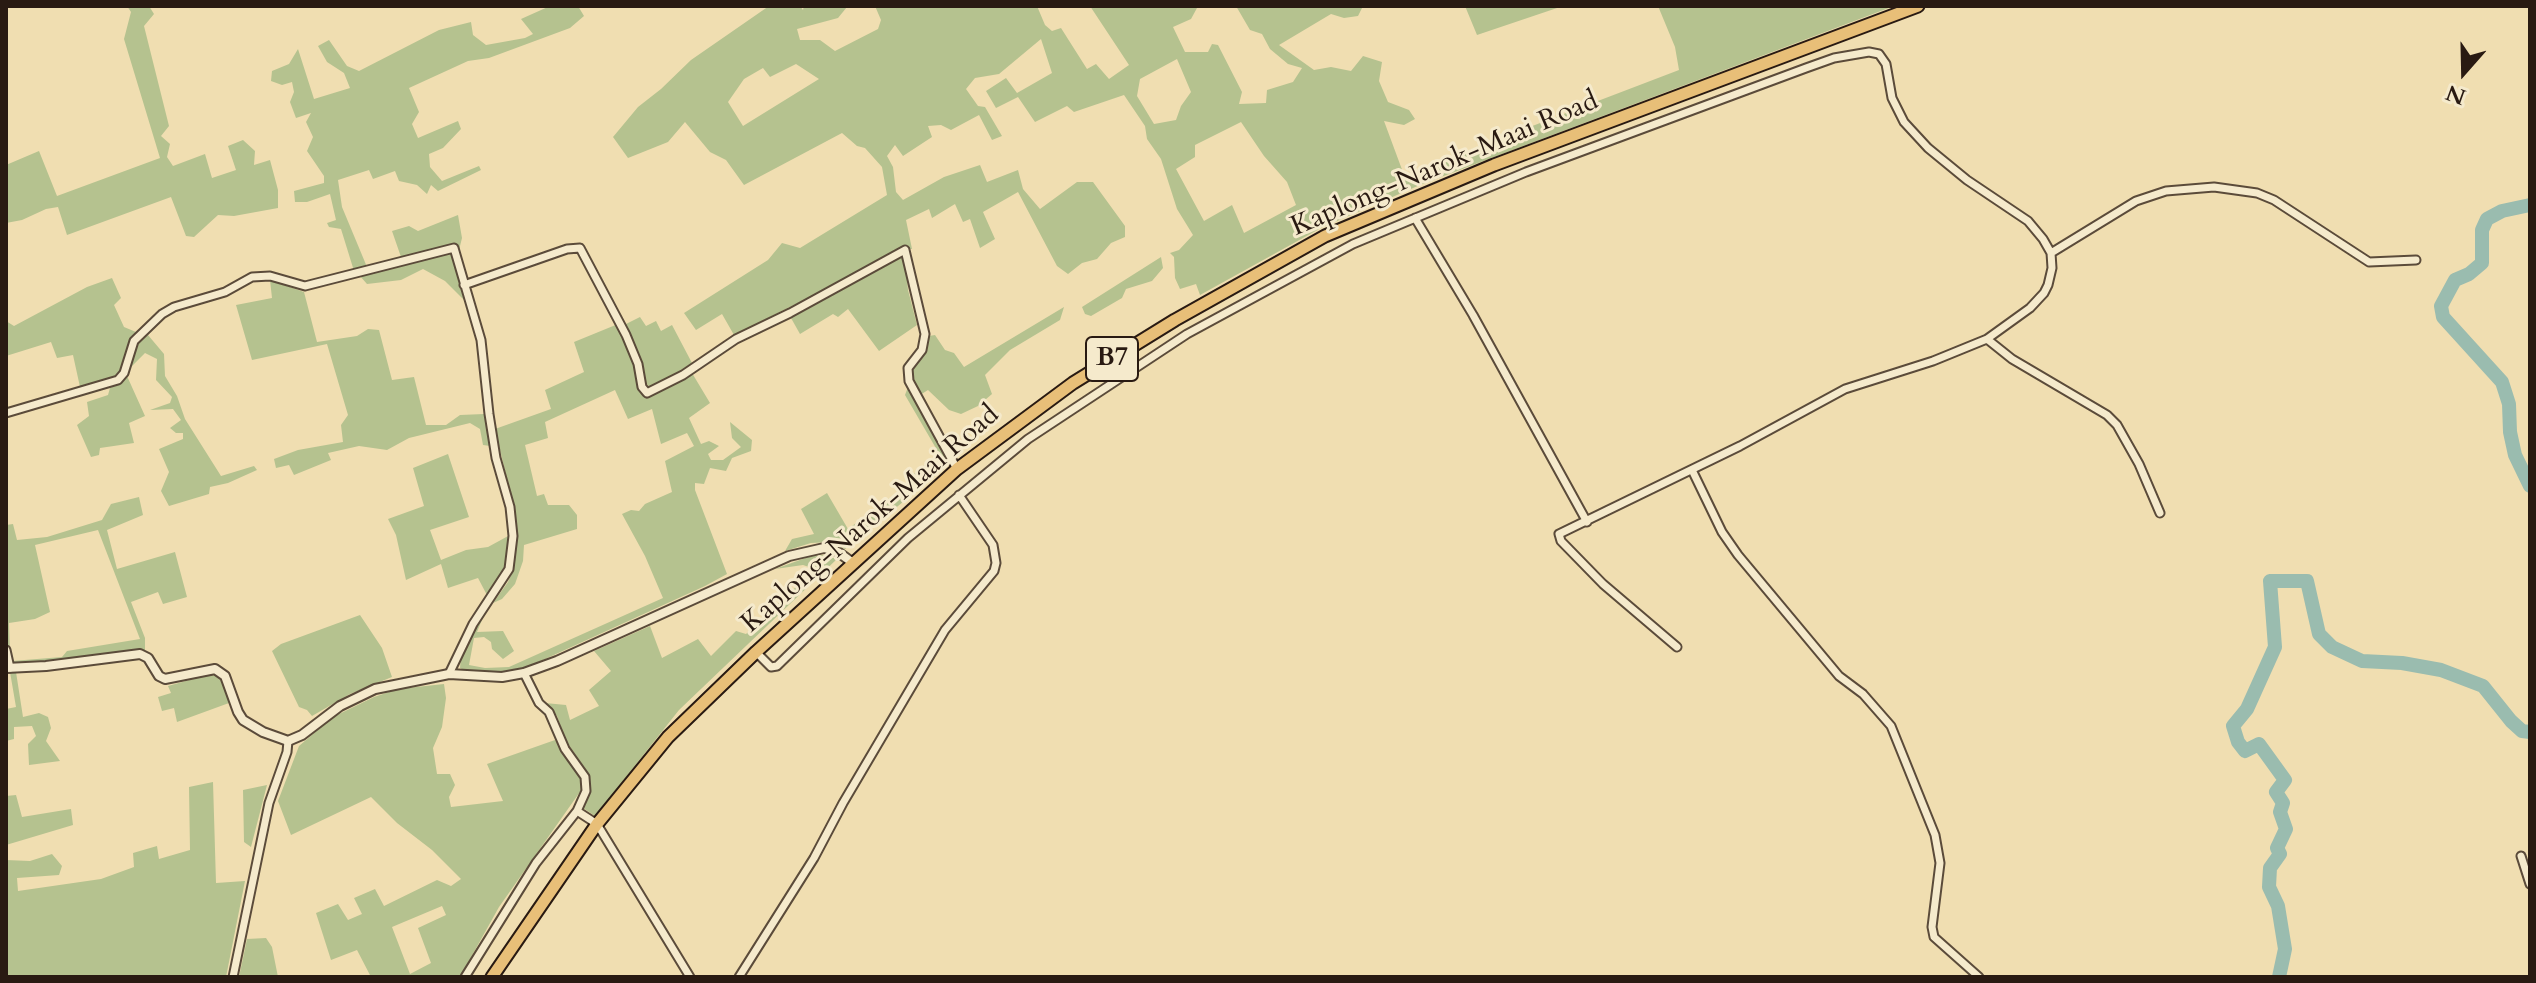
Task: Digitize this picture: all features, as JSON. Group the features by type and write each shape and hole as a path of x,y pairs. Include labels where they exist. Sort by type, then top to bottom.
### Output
{"highway":[{"name":"Kaplong-Narok-Maai Road","path":"492,977 597,824 668,737 756,652 957,469 1086,376 1325,236 1480,170 1918,6"}],"street":[{"path":"756,652 771,667 779,664 908,538 1020,445 1187,334 1353,244 1526,172 1806,68 1834,58 1873,52 1879,54 1886,64 1892,98 1904,122 1928,148 1967,180 2028,221 2051,253 2052,268 2044,293 2030,308 1987,339 1933,361 1845,389 1692,470 1562,533 1559,538 1603,584 1677,647"},
{"path":"2051,253 2136,201 2166,191 2214,187 2257,193 2274,200 2369,262 2416,260"},
{"path":"1415,218 1456,285 1587,522"},
{"path":"6,413 118,380 124,373 134,341 162,314 174,307 225,292 252,277 270,276 305,286 454,248 481,340 489,414 496,458 510,507 513,544 509,569 473,624 449,674"},
{"path":"464,285 567,249 580,248 626,335 638,364 642,387 647,393 683,375 736,339 905,250 925,334 922,350 908,368 909,381 957,469"},
{"path":"1232,288 1241,306"},
{"path":"1987,339 2023,366 2107,415 2117,425 2139,464 2160,513"},
{"path":"1086,376 1099,391"},
{"path":"1692,470 1722,532 1738,555 1839,676 1863,694 1891,726 1935,835 1940,863 1932,927 1934,937 1979,977"},
{"path":"739,977 814,858 850,790 945,630 994,571 993,545 959,495"},
{"path":"6,650 8,668 140,654 148,658 159,676 165,679 215,669 225,676 243,720 270,736 288,741 302,735 340,706 375,689 449,674 502,677 524,673 789,556 824,548 838,552 853,563"},
{"path":"465,977 536,863 577,811 586,791 585,777 565,749 549,712 539,703 524,673"},
{"path":"233,977 269,803 286,757 288,741"},
{"path":"577,811 597,824 690,977"},
{"path":"2521,856 2530,884"}],"green space":[{"path":"127,6 149,6 154,14 144,26 169,126 161,136 170,144 167,157 173,166 205,154 212,178 236,170 228,146 243,140 255,151 254,165 270,160 278,190 278,208 234,216 218,215 194,237 186,236 171,197 67,235 58,207 6,223 6,165 39,151 57,196 160,158 124,39 131,12"},
{"path":"550,6 578,6 584,16 570,28 489,58 468,61 409,88 419,112 412,124 418,138 458,121 461,129 443,148 429,154 430,167 442,181 479,166 481,170 438,191 431,185 427,194 417,185 399,181 395,171 373,179 369,170 338,180 342,207 367,267 354,271 341,229 329,227 327,223 336,220 330,194 307,202 295,202 294,191 324,183 324,176 307,151 313,137 306,122 311,113 296,118 290,102 294,92 292,82 282,85 271,81 272,71 289,64 298,49 314,99 350,88 344,73 327,62 318,46 329,40 347,66 359,71 439,30 471,22 473,35 486,45 525,38 533,34 521,19"},
{"path":"769,6 800,6 803,10 804,6 854,6 847,7 838,18 797,29 800,40 820,40 835,51 878,29 881,20 875,6 1037,6 1045,25 1052,31 1061,28 1087,69 1096,64 1109,79 1129,65 1090,6 1195,6 1197,8 1191,19 1173,27 1185,52 1208,52 1212,44 1218,45 1242,92 1239,104 1266,103 1267,90 1293,82 1302,68 1288,64 1270,49 1262,34 1250,30 1236,6 1363,6 1358,16 1344,18 1331,14 1279,45 1314,70 1331,67 1351,71 1363,56 1382,62 1379,81 1388,102 1409,110 1415,119 1404,125 1384,121 1404,175 1679,70 1675,47 1658,6 1894,6 1420,185 1321,228 1200,295 1196,284 1180,289 1175,278 1174,257 1170,253 1179,250 1193,235 1177,209 1161,159 1147,139 1145,126 1124,95 1074,112 1067,106 1035,122 1018,97 996,108 986,91 1006,78 1017,93 1052,73 1041,39 999,74 975,78 966,89 978,106 985,107 1002,136 992,140 979,115 951,130 941,125 928,126 932,137 903,156 895,145 887,156 893,167 896,192 903,200 944,177 980,165 987,182 1018,170 1023,189 1040,209 1077,182 1093,182 1125,226 1125,237 1111,243 1097,259 1082,263 1068,274 1057,266 1018,192 983,212 995,239 980,248 970,219 963,222 955,204 932,218 929,209 906,220 912,249 900,248 734,335 722,314 696,330 684,313 768,260 782,243 800,248 887,195 882,167 865,148 857,146 842,133 744,185 726,160 710,152 685,122 668,142 628,158 613,137 638,107 691,60","holes":["1177,59 1191,92 1176,120 1154,124 1137,96 1140,79","796,64 819,79 743,126 728,102 744,79 763,68 770,77","1241,122 1264,156 1287,182 1296,205 1244,233 1232,205 1204,221 1176,169 1195,157 1195,145"]},
{"path":"1465,6 1563,6 1477,35"},
{"path":"458,215 462,238 459,250 449,245 401,257 392,231 409,226 418,231"},
{"path":"451,253 464,300 445,281 423,269 401,280 367,284 360,276"},
{"path":"901,254 905,258 908,290 917,325 879,351 848,309 838,317 833,314 800,334 791,318"},
{"path":"1161,257 1163,268 1152,281 1126,289 1122,298 1091,316 1085,314 1082,307"},
{"path":"112,278 121,298 114,305 124,327 136,332 124,366 117,376 80,387 73,355 57,358 51,342 6,356 6,321 14,326 87,287"},
{"path":"270,280 304,292 317,342 357,336 368,329 379,330 392,380 414,377 426,425 446,425 460,415 484,414 490,446 483,445 480,429 470,423 409,438 387,450 359,446 328,453 331,460 294,475 289,465 276,468 274,459 298,450 343,442 341,425 348,415 327,344 252,360 236,305 272,298"},
{"path":"1064,307 1060,320 1010,350 985,375 992,394 978,406 961,414 949,410 928,390 920,395 911,380 911,370 927,350 929,336 935,335 945,350 954,353 964,367"},
{"path":"640,317 646,326 656,321 661,331 672,325 692,363 650,388 624,325"},
{"path":"618,324 636,366 639,390 644,395 653,394 692,373 710,403 689,418 701,444 709,441 719,446 708,454 711,460 723,460 741,447 732,438 730,422 752,440 751,451 732,458 726,471 710,468 704,484 695,483 727,574 521,670 488,675 468,672 460,668 461,656 486,610 477,632 503,631 514,651 503,659 492,649 491,642 484,637 474,638 469,665 509,667 663,598 622,514 639,511 645,504 672,492 665,461 694,446 687,433 661,444 652,409 628,419 615,390 545,422 548,438 525,445 537,496 544,494 548,505 569,505 577,515 577,529 524,545 523,561 515,584 502,599 493,603 514,567 517,542 514,508 495,429 551,409 545,390 584,372 574,342"},
{"path":"148,335 164,354 165,376 177,396 185,419 221,476 254,466 257,470 210,487 209,494 169,506 161,491 169,472 159,449 183,439 183,433 176,433 170,428 181,420 173,409 150,410 170,403 172,397 156,380 157,359 145,353 130,368 138,342"},
{"path":"127,376 145,416 129,423 134,443 100,448 99,455 91,457 77,425 89,416 87,402 108,395 110,388"},
{"path":"908,387 951,463 845,549 831,542 811,543 785,551 792,539 814,534 801,509 827,493 848,529 907,485 909,478 933,458 937,450 905,395"},
{"path":"448,454 469,517 430,530 441,560 466,550 488,547 510,535 507,565 488,597 478,578 448,588 441,564 406,580 396,535 388,519 424,506 413,468"},
{"path":"139,497 143,515 107,530 117,569 175,552 187,597 163,604 158,592 131,602 145,638 145,651 13,664 12,661 62,657 67,651 140,639 98,530 35,545 50,612 35,619 9,623 10,655 6,638 6,525 13,524 17,540 47,537 102,520 111,504"},
{"path":"825,555 837,559 679,710 595,816 583,808 591,792 589,774 566,741 557,716 545,703 566,705 570,720 599,706 589,690 611,671 594,651 650,626 662,658 698,639 711,656 736,631 746,634 815,569 803,565 775,569 811,556"},
{"path":"360,615 382,648 392,677 350,694 312,716 299,707 272,651 281,644"},
{"path":"10,672 16,672 23,717 39,713 48,717 51,728 46,741 60,761 29,765 28,744 36,736 32,726 14,727 14,739 6,741 6,709 16,707"},
{"path":"214,673 220,677 229,703 177,722 174,708 162,711 158,697 171,693 168,686"},
{"path":"444,684 446,698 442,727 433,748 437,774 450,774 455,785 449,797 451,807 503,801 487,764 555,740 582,778 582,789 499,907 460,977 371,977 357,950 331,960 316,913 338,904 348,920 362,914 354,898 375,889 384,906 437,880 451,886 461,879 371,797 291,835 278,801 299,746 333,717 398,689","holes":["442,906 446,915 418,928 431,963 410,974 392,927"]},
{"path":"213,782 216,883 245,881 226,977 6,977 6,860 30,861 52,854 62,866 59,875 17,878 18,891 101,879 134,867 133,853 157,846 159,859 190,850 189,787"},
{"path":"267,785 251,847 244,842 243,790"},
{"path":"16,795 22,817 71,809 73,825 6,845 6,796"},
{"path":"266,938 272,947 278,977 239,977 247,939"}],"waterway":[{"path":"2530,205 2502,211 2487,219 2482,230 2482,263 2455,280 2441,306 2443,317 2502,382 2509,404 2515,455 2530,486"},
{"path":"2279,977 2285,949 2278,906 2269,887 2270,868 2280,854 2277,848 2286,829 2280,812 2283,803 2276,792 2285,780 2259,744 2245,751 2238,742 2233,726 2247,709 2275,647 2270,581 2307,581 2319,634 2332,647 2362,661 2402,663 2441,670 2483,686 2511,721 2522,731 2530,732"}]}
